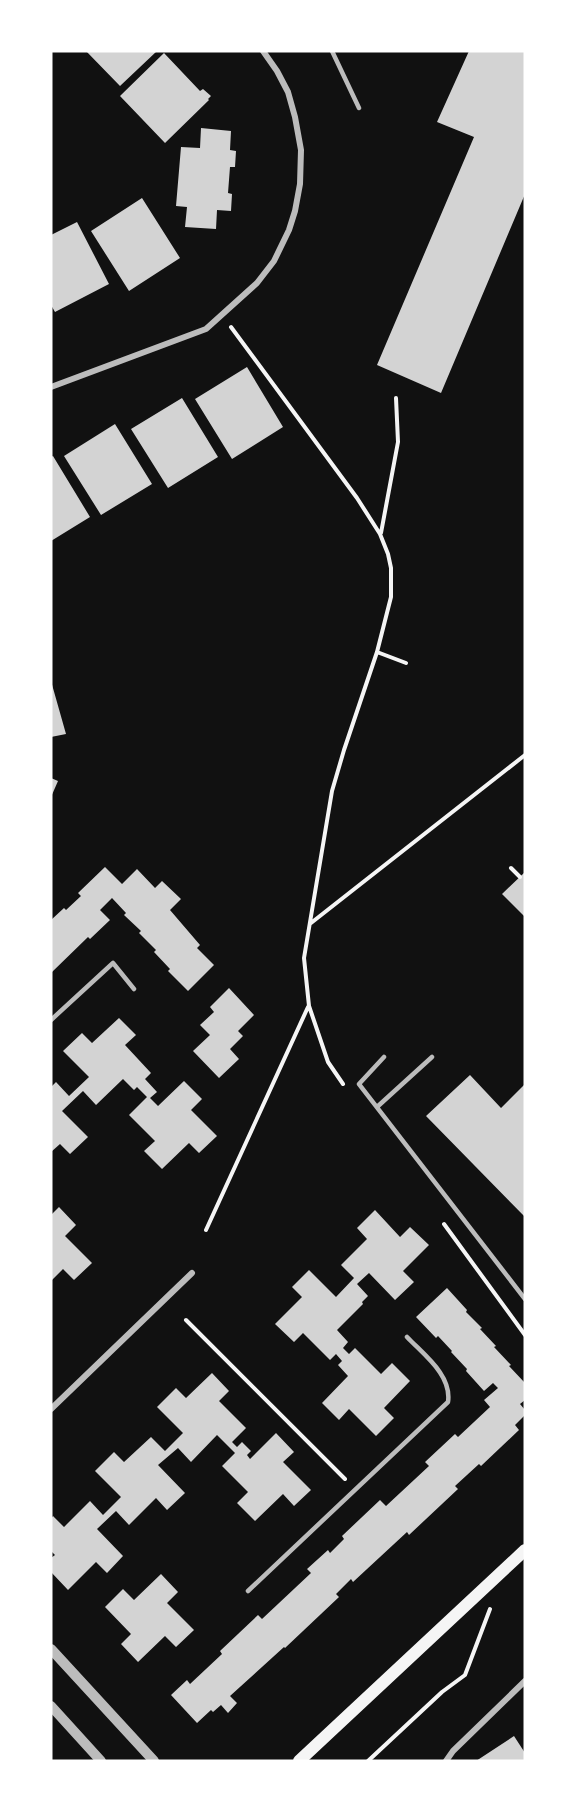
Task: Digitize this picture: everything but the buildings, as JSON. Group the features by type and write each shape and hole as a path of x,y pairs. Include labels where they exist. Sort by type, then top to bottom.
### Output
{"main road":[{"path":"299,1761 525,1550"}],"street":[{"path":"51,387 206,329 257,283 274,261 289,230 300,191 301,150 294,111 286,86 263,51"},
{"path":"51,1410 192,1273"},
{"path":"51,1648 154,1761"},
{"path":"446,1761 453,1751 525,1681"},
{"path":"51,1706 101,1761"}],"lane":[{"path":"332,51 359,108"},
{"path":"51,1020 112,963 134,989"},
{"path":"384,1057 359,1084 525,1299"},
{"path":"377,1107 432,1057"},
{"path":"248,1590 448,1402 450,1392 442,1375 407,1337"}],"path":[{"path":"222,315 357,498 380,534 388,554 392,591 377,652 332,791 304,958 309,1006 328,1062 344,1084"},
{"path":"380,534 398,442 396,398"},
{"path":"377,652 405,663"},
{"path":"310,923 525,755"},
{"path":"511,868 520,877"},
{"path":"206,1230 309,1006"},
{"path":"441,1219 525,1335"},
{"path":"186,1320 334,1468"},
{"path":"368,1761 442,1692 465,1675 493,1601"}]}
